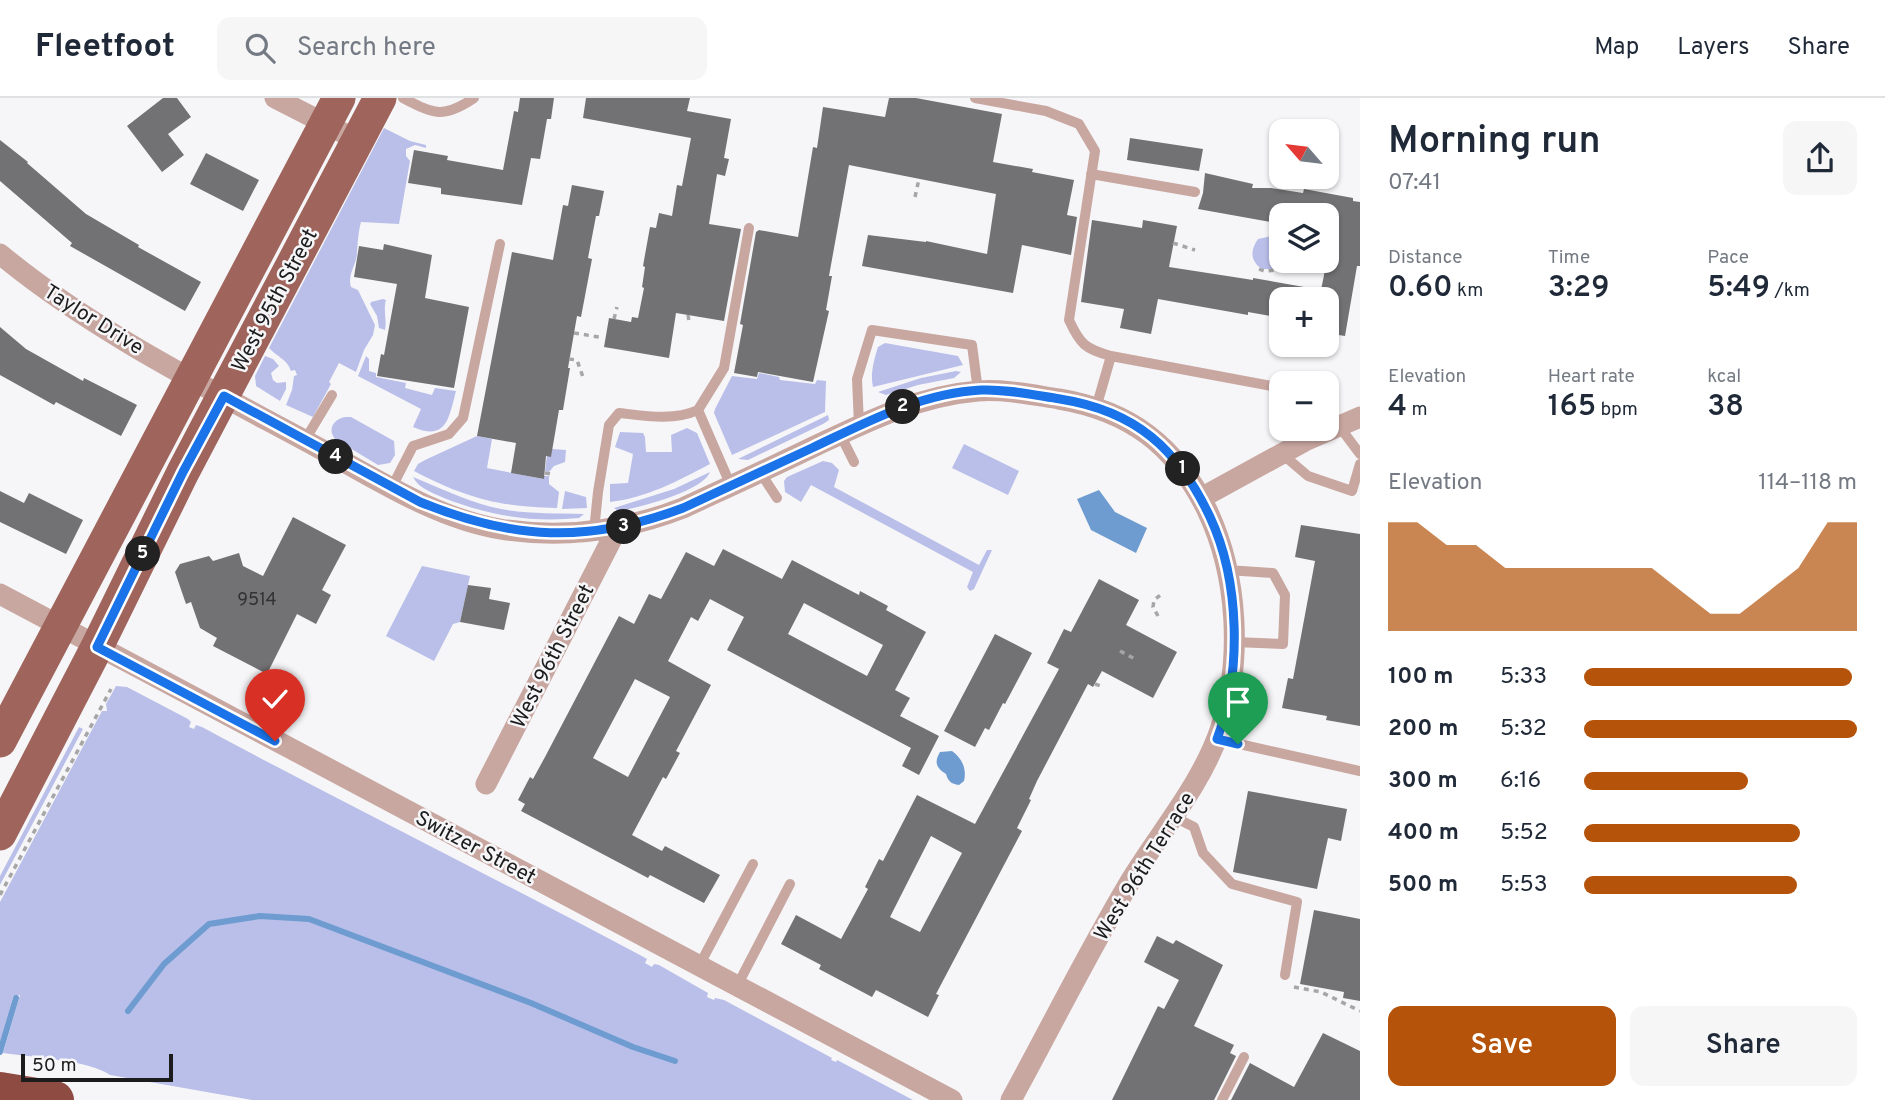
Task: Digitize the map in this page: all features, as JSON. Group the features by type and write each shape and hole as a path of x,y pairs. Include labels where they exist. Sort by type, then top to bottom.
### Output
{"highway":[{"path":"0,1091 55,1100"}],"main road":[{"name":"West 95th Street","path":"0,834 97,647 183,472 380,98"},
{"name":"West 95th Street","path":"0,741 332,111"}],"street":[{"path":"275,98 332,111 357,140"},
{"name":"Taylor Drive","path":"0,254 69,307 192,379 392,487 445,512 498,528 525,532 618,529 683,508 731,486"},
{"name":"West 96th Terrace","path":"731,486 888,412 932,398 978,391 1023,393 1082,403 1110,412 1145,432 1172,454 1191,478 1201,498 1224,555 1232,604 1231,683 1217,739 1194,785 1114,908 1011,1100"},
{"path":"1339,426 1360,417"},
{"path":"1201,498 1282,453 1295,441"},
{"name":"West 96th Street","path":"486,784 618,529"},
{"name":"Switzer Street","path":"0,594 952,1100"}],"lane":[{"path":"403,98 431,112 457,109 474,98"},
{"path":"975,98 1046,111 1079,124 1095,150 1069,320 1077,339 1091,351 1111,356 1269,385"},
{"path":"1091,174 1195,192"},
{"path":"594,531 609,425 619,414 657,417 688,415 698,410 724,368 749,228"},
{"path":"392,487 412,446 449,435 463,418 500,244"},
{"path":"854,462 850,430 857,379 872,330 972,345 978,391"},
{"path":"1096,408 1111,356"},
{"path":"305,440 331,395"},
{"path":"698,410 731,486"},
{"path":"1339,426 1360,454"},
{"path":"1282,453 1308,476 1352,491 1360,464"},
{"path":"760,472 777,498"},
{"path":"1227,570 1273,573 1285,595 1283,644 1233,642"},
{"path":"1217,739 1360,771"},
{"path":"1172,816 1194,827 1203,853 1233,884 1297,902 1285,980"},
{"path":"699,966 753,864"},
{"path":"737,986 790,884"},
{"path":"1222,1100 1244,1057"}],"path":[{"path":"915,197 919,179"},
{"path":"1173,243 1195,250"},
{"path":"1259,269 1269,271"},
{"path":"614,319 617,307"},
{"path":"688,315 690,321"},
{"path":"574,333 598,337"},
{"path":"569,359 577,360 584,380"},
{"path":"545,473 551,474"},
{"path":"1158,617 1153,607 1154,600 1163,593"},
{"path":"1120,651 1135,659"},
{"path":"1096,684 1101,686"},
{"path":"0,895 111,689"},
{"path":"1285,980 1321,992 1360,1011"}],"shaded area":[{"path":"384,128 410,141 426,145 426,148 415,145 406,149 406,156 410,161 399,224 361,222 357,257 350,282 351,287 358,290 375,325 373,335 356,372 339,363 313,417 286,405 294,376 297,375 295,370 291,371 269,348"},
{"path":"1269,237 1269,269 1262,269 1253,259 1258,239"},
{"path":"386,300 385,330 379,328 377,316 370,304"},
{"path":"885,343 958,356 963,365 873,387 875,357 878,347"},
{"path":"265,356 273,359 279,366 271,373 273,380 277,383 286,382 286,389 280,401 256,386 255,376"},
{"path":"366,356 369,359 369,371 376,373 376,377 406,383 405,388 432,395 435,388 456,391 445,424 433,431 413,427 421,409 358,376"},
{"path":"961,372 954,378 886,395 878,392 921,378"},
{"path":"759,373 779,377 780,380 815,384 817,380 826,381 825,412 732,455 714,413 715,409 732,376 757,379"},
{"path":"828,415 829,420 823,424 748,460 738,459"},
{"path":"345,417 351,417 394,441 395,455 390,463 378,465 335,439 333,425"},
{"path":"687,428 697,433 710,464 649,493 610,502 610,484 628,483 633,454 615,447 620,432 643,433 646,452 672,452 671,435"},
{"path":"477,436 492,439 487,468 543,479 544,476 549,476 549,484 559,492 557,508 518,506 483,499 450,488 414,471 418,464 425,460"},
{"path":"964,444 1019,471 1008,495 952,468"},
{"path":"552,449 566,450 565,462 554,466 549,472 545,471 547,456 551,456"},
{"path":"823,461 832,463 839,470 834,487 979,565 987,550 992,550 974,589 970,591 967,587 973,572 811,485 801,502 785,492 784,481 787,477"},
{"path":"710,472 696,486 669,498 618,511 614,508 674,489"},
{"path":"413,477 501,509 532,513 584,514 579,518 544,519 493,513 435,494 422,487"},
{"path":"1099,490 1115,512 1147,528 1136,553 1091,530 1077,499"},
{"path":"565,491 586,497 587,508 562,509"},
{"path":"422,566 470,576 460,622 453,624 434,661 386,636"},
{"path":"116,686 127,687 188,719 191,722 189,727 202,727 640,955 647,959 645,963 652,967 654,964 659,965 708,993 707,997 724,1000 832,1058 831,1060 837,1060 913,1100 252,1100 110,1075 74,1063 3,1053 20,995 13,997 0,1043 0,902 102,711 107,711 106,704"},
{"path":"79,727 83,729 0,885 0,876"},
{"path":"952,751 959,757 964,768 964,781 959,785 950,782 937,764 940,752"}],"building":[{"path":"163,98 177,98 191,117 168,134 184,155 162,172 127,126"},
{"path":"520,98 554,98 551,119 547,119 540,159 531,158 522,205 441,194 441,188 408,183 414,150 448,156 447,160 503,170 514,111 518,112"},
{"path":"586,98 690,98 687,111 731,119 724,158 729,159 725,176 717,174 709,224 741,229 724,321 676,313 669,358 604,347 609,318 631,322 632,317 638,318 650,227 656,228 659,213 672,216 677,185 682,186 691,138 583,118"},
{"path":"889,98 916,98 1002,114 993,162 1074,180 1067,215 1077,217 1071,255 1022,245 1013,293 862,266 868,235 926,241 987,254 996,194 849,165 829,276 832,276 826,310 829,311 813,382 758,372 757,377 734,373 756,232 759,230 798,237 813,147 817,148 823,107 885,117"},
{"path":"1130,138 1203,149 1199,171 1127,160"},
{"path":"0,140 86,214 201,282 185,311 70,246 72,243 0,181"},
{"path":"206,153 259,180 243,211 190,184"},
{"path":"1205,173 1253,184 1252,188 1303,193 1304,189 1353,198 1353,201 1360,202 1360,266 1357,266 1345,336 1339,335 1339,287 1322,287 1324,273 1339,273 1339,203 1269,203 1269,222 1198,209"},
{"path":"572,185 604,191 588,258 592,259 581,317 577,316 563,410 559,410 551,457 546,456 544,479 511,473 516,443 477,436 512,252 553,260 563,205 568,206"},
{"path":"1092,220 1142,228 1143,220 1177,226 1169,267 1304,287 1269,287 1269,316 1248,312 1248,315 1158,299 1151,334 1120,328 1124,309 1081,302"},
{"path":"384,244 432,255 425,298 469,307 454,388 377,376 381,354 384,355 397,284 354,277 359,246 383,250"},
{"path":"0,327 26,349 83,381 84,378 137,405 121,436 56,402 54,405 0,375"},
{"path":"0,491 24,503 29,493 83,520 66,554 0,522"},
{"path":"293,517 346,545 322,590 331,595 316,624 297,614 267,674 213,646 217,638 200,628 191,602 186,604 175,572 180,564 209,556 213,561 239,553 243,566 263,576"},
{"path":"1301,525 1360,534 1360,726 1326,720 1327,716 1282,708 1288,678 1293,679 1315,561 1295,557"},
{"path":"723,549 782,579 792,560 859,595 860,591 888,606 886,610 926,632 895,690 910,698 900,716 939,736 919,775 902,766 911,748 727,650 744,617 710,599 698,621 691,617 668,661 711,685 676,751 680,753 666,779 663,777 632,835 662,851 665,846 720,875 704,903 650,875 648,878 521,811 525,804 518,800 530,777 533,779 619,616 634,624 649,594 661,599 686,552 714,566","holes":["804,603 883,645 867,676 788,634","635,679 670,697 628,777 593,758"]},
{"path":"1099,579 1139,600 1126,625 1177,652 1153,698 1102,671 1093,687 1088,684 1037,781 1017,828 1022,831 936,994 939,995 928,1017 876,990 872,997 819,969 821,965 781,944 796,915 841,939 868,889 865,887 879,859 883,861 917,795 975,824 1059,669 1047,663 1064,629 1071,632","holes":["931,836 962,853 920,932 890,917"]},
{"path":"468,585 491,588 489,599 510,603 504,630 460,622"},
{"path":"995,634 1032,653 1005,704 1003,703 989,730 985,728 975,747 944,731"},
{"path":"1248,791 1347,809 1341,841 1328,838 1317,889 1233,872"},
{"path":"1314,910 1360,919 1360,1001 1343,998 1344,992 1300,984"},
{"path":"1157,936 1173,944 1176,940 1223,965 1194,1026 1234,1045 1230,1053 1236,1056 1214,1100 1112,1100 1158,1006 1164,1009 1179,980 1144,962"},
{"path":"1323,1033 1360,1051 1360,1100 1231,1100 1250,1063 1294,1087"}],"waterway":[{"path":"128,1011 164,964 209,924 260,916 309,919 531,1003 633,1047 675,1061"},
{"path":"0,1052 16,998"}],"route":[{"path":"275,741 97,647 183,472 224,396 420,502 445,512 498,528 525,532 579,533 618,529 653,519 683,508 888,412 932,398 981,390 1023,393 1082,403 1110,412 1145,432 1172,454 1191,478 1212,521 1224,555 1232,604 1234,659 1227,707 1217,739 1238,744"}]}
